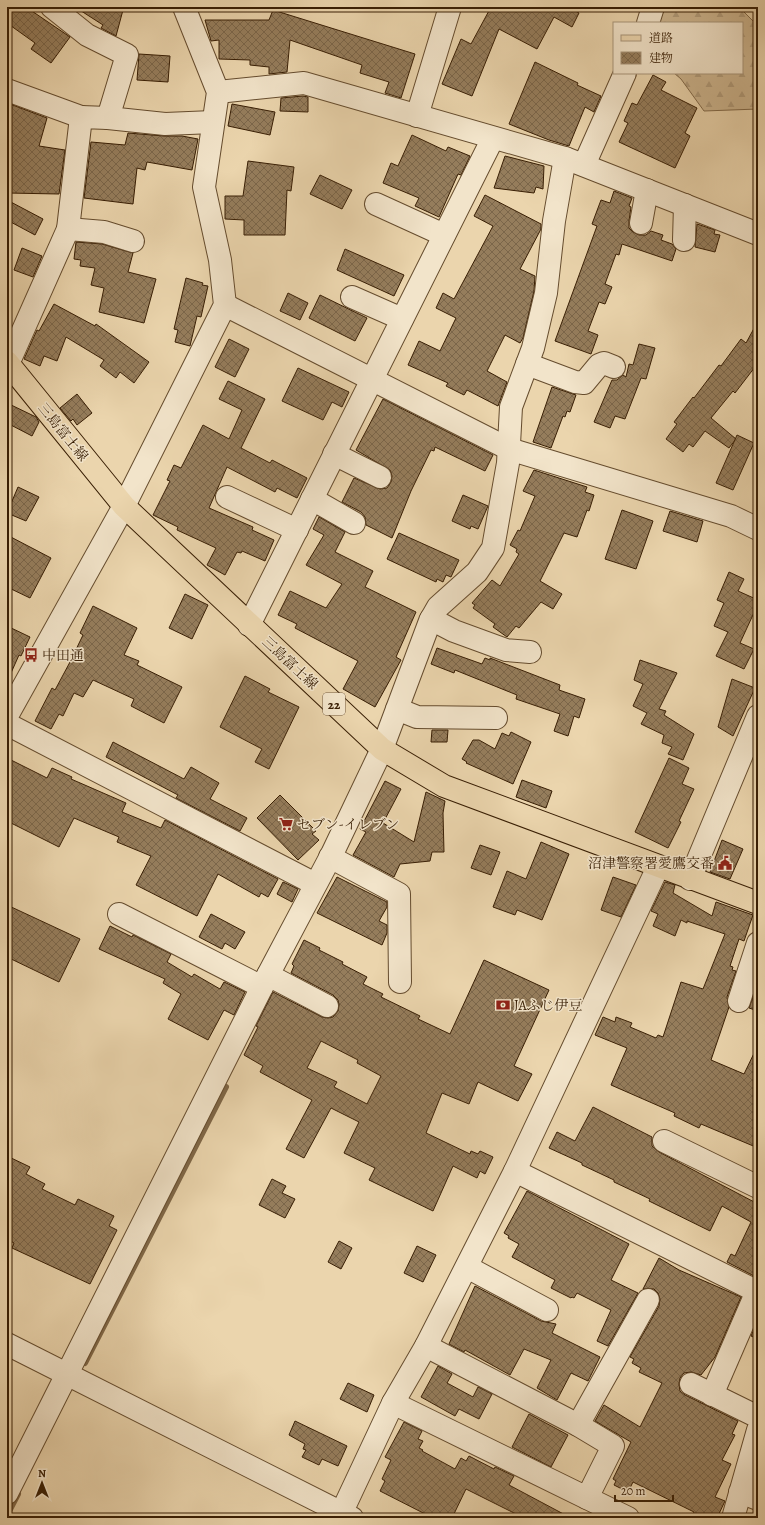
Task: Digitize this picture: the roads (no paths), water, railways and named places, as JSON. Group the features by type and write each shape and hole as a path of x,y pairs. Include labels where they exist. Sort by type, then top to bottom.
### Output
{"main road":[{"name":"三島富士線","path":"8,363 124,506 382,749 444,786 690,879 758,903"}],"street":[{"path":"52,7 87,35 127,55 108,118"},
{"path":"7,716 124,506 225,305 220,260 204,187 218,92 184,7"},
{"path":"417,116 450,7"},
{"path":"648,22 653,7"},
{"path":"7,1493 265,981 330,857 382,749 431,619 438,607 477,572 493,548 502,507 509,449 511,407 533,348 546,293 554,221 575,161 624,74"},
{"path":"218,92 304,83 575,161 758,234"},
{"path":"7,90 81,117 108,118 166,124 213,122"},
{"path":"8,363 68,229 81,117"},
{"path":"249,625 493,138"},
{"path":"641,223 647,190"},
{"path":"376,204 444,235"},
{"path":"684,240 685,205"},
{"path":"68,229 104,232 133,241"},
{"path":"352,297 402,319"},
{"path":"225,305 509,449 731,516 758,529"},
{"path":"527,364 575,382 584,383 599,365 604,363 614,367"},
{"path":"334,454 380,477"},
{"path":"227,496 297,530"},
{"path":"312,499 354,523"},
{"path":"431,619 454,631 506,650 530,652"},
{"path":"397,709 417,717 496,718"},
{"path":"690,879 758,716"},
{"path":"7,724 315,884"},
{"path":"330,857 399,894 400,982"},
{"path":"7,1344 344,1516 393,1403 426,1346 515,1171 658,867"},
{"path":"119,914 265,981 327,1006"},
{"path":"739,1001 758,942"},
{"path":"664,1142 758,1187"},
{"path":"515,1171 757,1292 712,1394"},
{"path":"467,1267 547,1310"},
{"path":"578,1425 648,1300"},
{"path":"426,1346 578,1425 612,1446 587,1498"},
{"path":"691,1384 758,1417"},
{"path":"393,1403 628,1518"},
{"path":"733,1518 749,1496 758,1430"}],"waterway":[{"path":"85,1363 226,1087"},
{"path":"7,1515 18,1494"}],"place":[{"name":"中田通","path":"31,655"},
{"name":"セブン-イレブン","path":"286,824"},
{"name":"沼津警察署愛鷹交番","path":"725,863"},
{"name":"JAふじ伊豆","path":"503,1005"}]}
